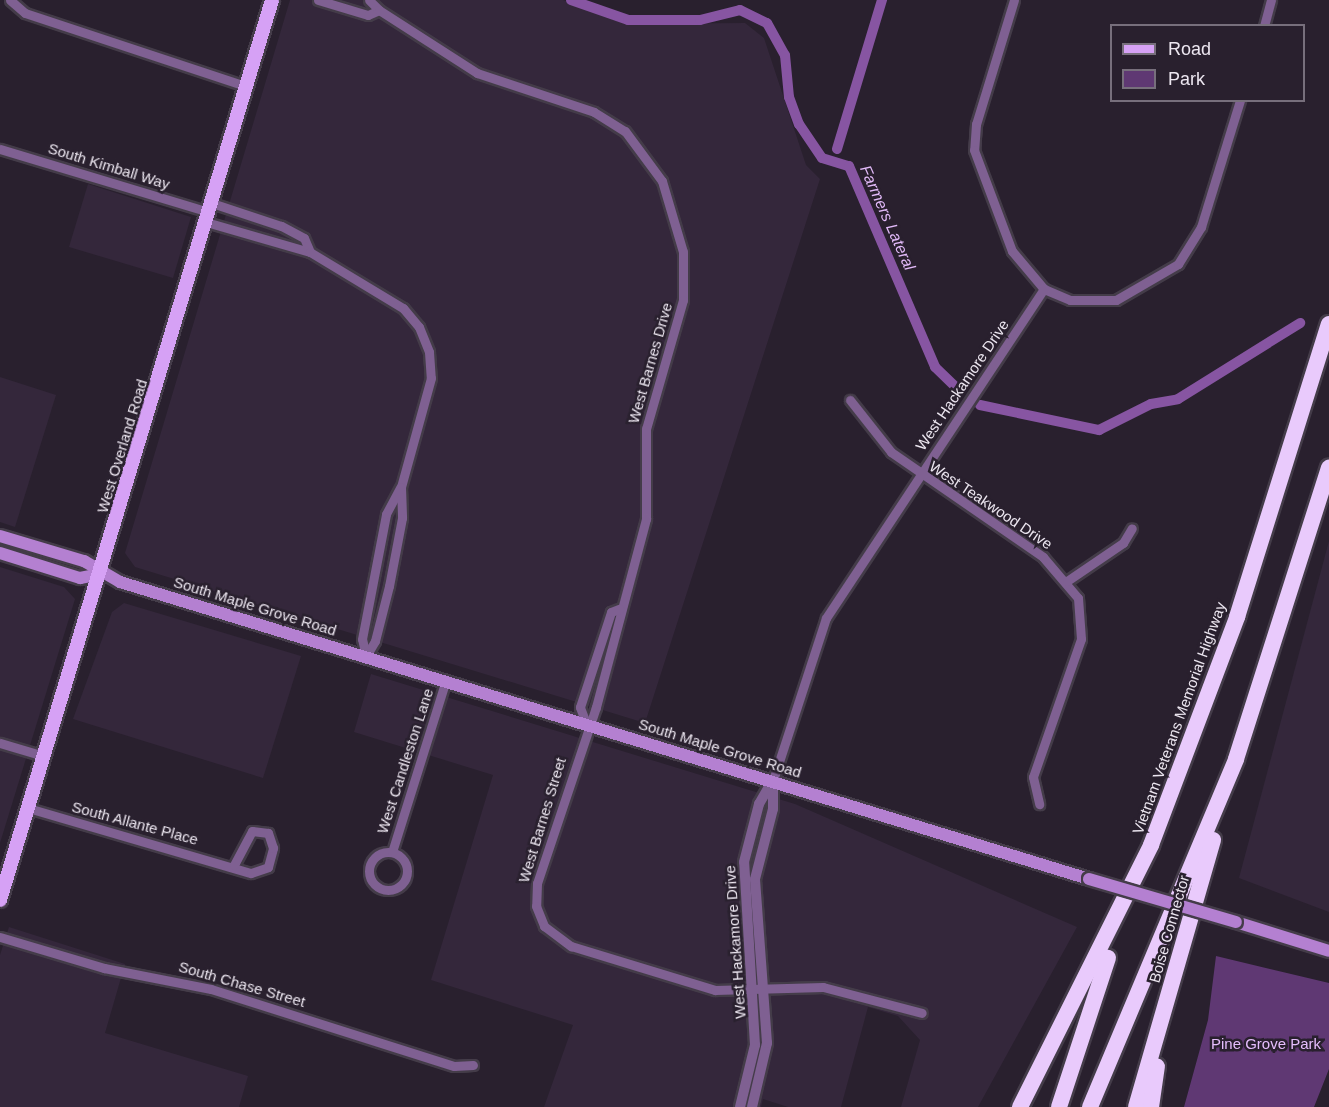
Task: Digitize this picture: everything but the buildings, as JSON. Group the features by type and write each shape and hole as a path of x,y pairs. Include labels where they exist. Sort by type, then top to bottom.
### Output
{"highway":[{"name":"Vietnam Veterans Memorial Highway","path":"1020,1107 1151,845 1236,617 1329,324"},
{"path":"1090,1107 1236,759 1329,467"},
{"name":"Boise Connector","path":"1136,1107 1236,759"},
{"path":"1059,1107 1151,845"},
{"path":"1151,1107 1167,1003"}],"main road":[{"name":"West Overland Road","path":"0,900 101,574 272,0"},
{"name":"South Maple Grove Road","path":"0,536 84,561 101,574 1329,951"},
{"name":"South Maple Grove Road","path":"0,553 80,578 101,574"}],"street":[{"path":"318,0 368,15 379,10"},
{"name":"West Barnes Drive","path":"369,0 379,10 477,74 610,120 646,153 667,195 683,252 685,286 646,429 646,519 619,609 622,617 586,723"},
{"path":"1014,0 976,124 974,150 1012,251 1044,289 1070,300 1116,300 1178,264 1201,227 1239,102"},
{"path":"1264,24 1271,0"},
{"path":"12,2 128,50 246,86"},
{"name":"South Kimball Way","path":"0,149 209,212 310,252 403,308 429,350 429,384 401,487"},
{"name":"South Kimball Way","path":"209,212 281,226 303,238 310,252"},
{"name":"West Hackamore Drive","path":"752,1107 767,1043 758,989 744,862 759,804 773,780 826,618 1044,289"},
{"name":"West Teakwood Drive","path":"850,400 891,452 920,475 1042,557 1067,581 1078,598 1081,639 1033,777 1038,804"},
{"path":"366,656 388,586 402,518 401,487"},
{"path":"366,656 362,639 386,514 401,487"},
{"path":"1067,581 1123,543 1132,528"},
{"name":"West Barnes Drive","path":"586,723 580,706 611,612 619,609"},
{"name":"West Candleston Lane","path":"392,852 446,680"},
{"name":"West Barnes Street","path":"586,723 537,883 536,906 544,926 571,946 715,990 758,989"},
{"path":"0,743 44,756"},
{"name":"South Allante Place","path":"28,808 234,866 251,873 268,867 273,848 268,833 252,831 234,866"},
{"name":"West Candleston Lane","path":"392,852 402,858 406,875 400,885 383,890 372,882 368,870 374,858 392,852"},
{"name":"South Chase Street","path":"0,938 104,968 211,989 454,1066 473,1065"},
{"path":"758,989 840,990 922,1013"},
{"name":"West Hackamore Drive","path":"740,1107 754,1052 758,989"}],"shaded area":[{"path":"290,0 563,0 630,24 745,23 764,38 806,165 820,179 645,723 135,567 125,553"},
{"path":"88,184 191,217 173,278 69,247"},
{"path":"0,377 56,395 15,527 0,522"},
{"path":"1329,541 1329,912 1239,878"},
{"path":"0,567 64,587 75,599 0,843"},
{"path":"124,603 301,656 263,778 73,719 112,612"},
{"path":"371,674 795,804 1077,927 978,1107 901,1107 920,1040 898,1016 868,1007 841,1107 788,1107 763,1099 761,1107 544,1107 573,1025 431,980 493,775 354,732"},
{"path":"9,927 125,964 105,1033 248,1076 239,1107 0,1107 0,955"}],"green space":[{"name":"Pine Grove Park","path":"1216,956 1329,983 1329,1069 1314,1107 1184,1107 1208,1020"}],"waterway":[{"name":"Farmers Lateral","path":"571,0 628,20 700,20 740,10 767,23 785,55 789,97 799,124 822,158 849,166 935,367 960,391"},
{"path":"837,149 882,0"},
{"name":"Farmers Lateral","path":"980,405 1099,430 1151,404 1178,399 1300,323"}]}
